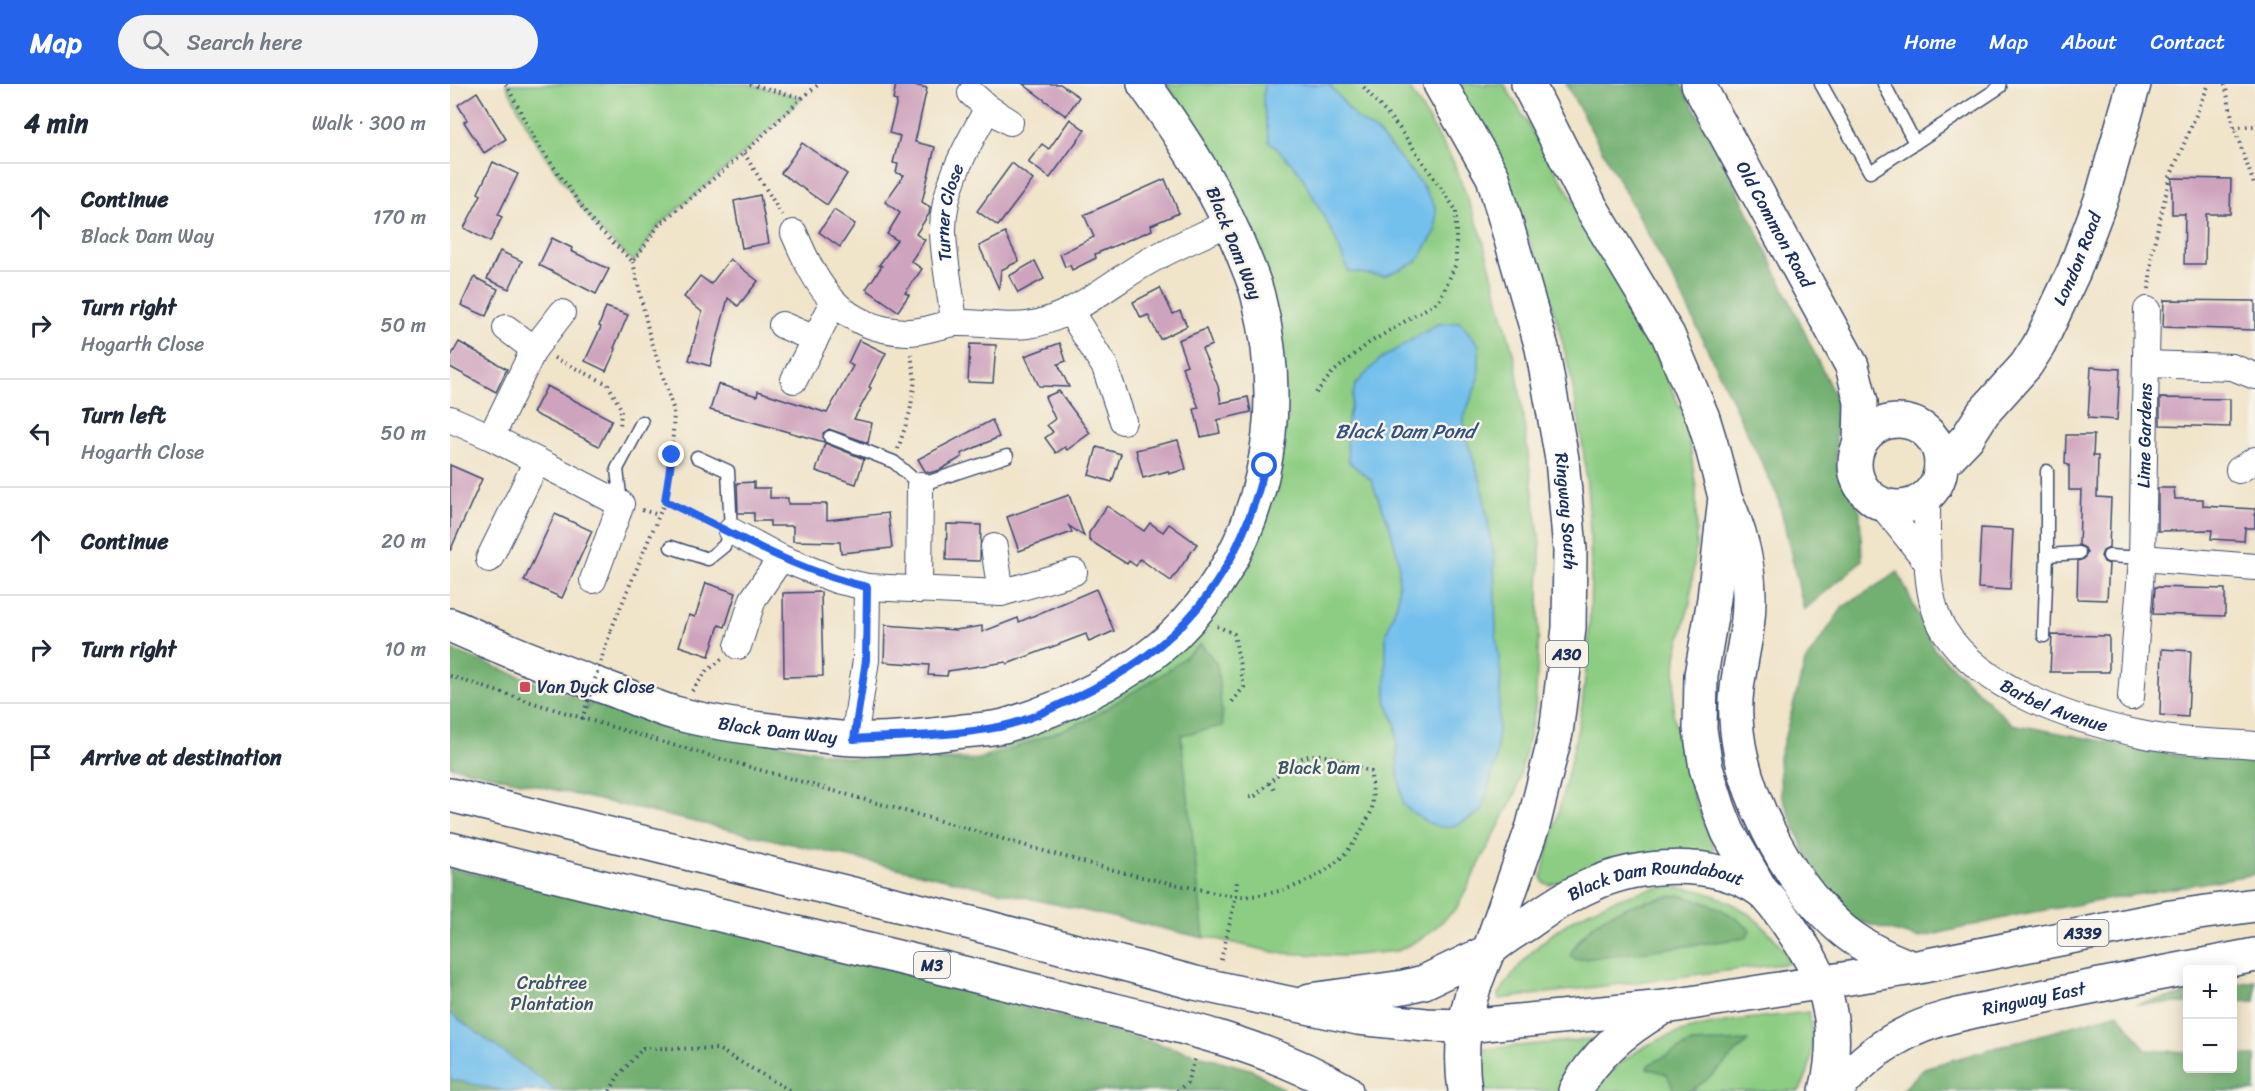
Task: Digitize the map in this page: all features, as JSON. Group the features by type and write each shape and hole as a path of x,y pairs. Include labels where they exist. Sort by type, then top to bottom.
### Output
{"main road":[{"name":"Black Dam Way","path":"450,625 529,660 675,713 757,729 854,739 936,735 1001,727 1051,709 1102,686 1152,654 1174,635 1200,607 1232,557 1251,516 1265,466 1272,419 1270,358 1258,294 1230,222 1208,178 1181,134 1144,84"},
{"name":"Ringway South","path":"1440,84 1493,177 1542,348 1562,459 1570,550 1569,628 1556,733 1533,826 1489,951"},
{"path":"1527,84 1591,207 1668,336 1703,418 1725,497 1739,529 1749,576 1748,619 1738,679 1736,718 1742,756 1754,797 1782,854 1826,914 1845,932 1879,955 1913,968"},
{"name":"Old Common Road","path":"1698,84 1851,366 1861,402 1860,443"},
{"name":"London Road","path":"1941,465 1967,438 1983,413 2031,358 2074,271 2102,197 2134,84"},
{"name":"Old Common Road","path":"1851,366 1881,393 1906,424"},
{"name":"London Road","path":"1906,424 1957,424 1983,413"},
{"path":"1906,424 1932,438 1939,451 1941,465 1934,487 1927,496 1914,504 1900,507 1881,504 1869,497 1861,487 1855,472 1854,459 1860,443 1873,429 1906,424"},
{"path":"1725,497 1714,598 1701,675 1700,729 1707,768 1719,809 1728,832 1761,890"},
{"path":"450,795 970,923 1185,981 1358,1018 1426,1025 1465,1026 1665,1007 1822,983"},
{"name":"M3","path":"450,849 670,904 934,965 1210,1036 1285,1061 1346,1091"},
{"name":"Black Dam Roundabout","path":"1288,1003 1424,982 1489,951 1576,892 1605,879 1663,868 1699,868 1725,874 1761,890 1799,941 1822,983 1831,1015 1833,1060 1826,1091"},
{"name":"A339","path":"1822,983 1913,968 2171,917 2255,905"},
{"path":"1466,1091 1465,1026 1469,1000 1489,951"},
{"name":"Ringway East","path":"1835,1091 1874,1052 1902,1035 1936,1021 2070,990 2255,956"},
{"path":"1575,1091 1590,1067 1609,1046 1633,1026 1665,1007"}],"street":[{"name":"Turner Close","path":"954,323 943,232 945,208 955,172 979,100 1010,122"},
{"path":"794,233 814,276 833,303 848,315 865,323 907,332 954,323 1028,325 1070,311 1145,263 1230,222"},
{"path":"794,380 833,303"},
{"name":"Lime Gardens","path":"2131,697 2142,558 2147,310"},
{"path":"1070,311 1114,374 1124,421"},
{"path":"491,437 534,349 562,313"},
{"path":"782,325 815,339"},
{"path":"506,328 534,349"},
{"path":"2146,364 2232,367 2255,376"},
{"path":"450,419 491,437 621,504 593,580"},
{"path":"489,559 537,461"},
{"path":"919,590 908,538 920,485"},
{"name":"Barbel Avenue","path":"1927,496 1927,562 1934,602 1944,629 1960,650 1984,673 2038,702 2091,722 2143,735 2255,745"},
{"name":"Barbel Avenue","path":"1881,504 1927,562"},
{"path":"731,531 781,558 836,580 867,587 1001,593 1074,572"},
{"path":"994,547 1001,593"},
{"path":"738,646 753,599 781,558"},
{"path":"2142,558 2255,567"},
{"path":"854,739 866,660 867,587"}],"lane":[{"path":"1821,84 1870,172 2000,87 1999,84"},
{"path":"1884,84 1915,143"},
{"path":"621,504 617,469 642,422"},
{"path":"830,436 894,462 920,485 1007,456"},
{"path":"671,547 708,559 724,546 731,531 728,471 697,456"},
{"path":"2044,636 2047,471"},
{"path":"2047,555 2079,553"},
{"path":"2109,556 2142,558"}],"path":[{"path":"506,84 537,143 594,224 633,262 649,333 674,411 672,455 665,501 611,630 582,719"},
{"path":"750,84 802,98"},
{"path":"633,262 659,225 744,153 819,84"},
{"path":"1316,393 1332,373 1369,343 1439,301 1456,264 1456,210 1400,129 1361,84"},
{"path":"2147,310 2152,252 2170,177 2209,84"},
{"path":"2225,84 2234,127 2255,187"},
{"path":"2234,127 2255,126"},
{"path":"744,153 762,186 794,233"},
{"path":"894,462 910,412 915,380 907,332"},
{"path":"534,349 608,384 621,409 617,469"},
{"path":"665,501 731,531"},
{"path":"1210,623 1234,634 1244,687 1232,702"},
{"path":"675,713 706,672 738,646"},
{"path":"450,676 582,719 1042,850 1145,878 1236,896 1275,893 1331,868 1356,842 1372,809 1371,772 1315,754 1295,761 1254,796 1246,798"},
{"path":"1269,783 1274,789"},
{"path":"1221,960 1236,896 1237,880"},
{"path":"610,1091 618,1076 643,1048 654,1048 718,1049 791,1091"},
{"path":"1177,1091 1187,1083 1195,1059"}],"green space":[{"path":"506,84 749,84 802,98 744,153 659,225 634,262 594,225 537,144"},
{"name":"Black Dam","path":"1166,84 1407,84 1453,161 1481,233 1516,364 1540,545 1538,655 1535,709 1516,793 1456,909 1427,935 1398,951 1344,956 1278,953 572,794 587,702 763,745 851,758 978,759 1068,720 1153,671 1259,524 1287,420 1270,291 1214,150"},
{"path":"1452,84 1504,84 1629,294 1687,423 1696,489 1696,546 1690,602 1676,656 1673,714 1692,792 1714,847 1709,853 1664,852 1550,885 1544,883 1542,879 1574,746 1583,698 1591,588 1586,478 1569,369 1538,264 1498,172"},
{"path":"1566,84 1681,84 1725,163 1836,399 1836,466 1860,511 1862,561 1804,610 1778,497 1682,296"},
{"path":"1898,572 1934,649 2012,724 2175,755 2255,764 2255,874 2017,915 1919,938 1853,920 1815,876 1781,794 1779,758 1805,662 1843,607"},
{"path":"1201,644 1217,664 1223,726 1181,735 1204,938 450,766 450,649 587,702 586,711 591,703 851,758 978,762 1087,720 1166,672"},
{"name":"Crabtree Plantation","path":"450,868 848,958 1253,1070 1286,1091 450,1091"},
{"path":"1661,887 1701,891 1737,906 1767,931 1791,963 1499,999 1498,996 1513,974 1529,955 1567,924 1611,901"},
{"path":"1679,895 1708,904 1734,917 1750,930 1746,938 1577,960 1570,955 1579,940 1602,919 1631,906"},
{"path":"2255,981 2255,1001 2237,1002 2237,984"},
{"path":"2183,995 2183,1003 2136,1004"},
{"path":"1809,1012 1812,1053 1808,1072 1799,1091 1593,1091 1614,1068 1638,1051 1664,1038 1719,1023"},
{"path":"2118,1013 2146,1050 2183,1052 2183,1073 2237,1073 2237,1055 2255,1056 2255,1091 1902,1091 1924,1068"},
{"path":"1593,1039 1560,1091 1485,1091 1483,1075 1485,1049"},
{"path":"1748,1041 1716,1072 1691,1091 1674,1091 1667,1074 1647,1068 1648,1065 1691,1043"}],"water":[{"path":"1264,84 1329,84 1355,117 1378,133 1399,157 1423,186 1436,208 1436,231 1417,262 1385,276 1349,272 1333,233 1299,171 1269,141 1263,101"},
{"name":"Black Dam Pond","path":"1460,322 1479,345 1479,378 1464,417 1465,435 1481,482 1494,556 1496,634 1501,676 1496,760 1482,811 1459,824 1441,827 1424,821 1403,805 1398,773 1396,726 1386,700 1386,635 1398,600 1399,562 1390,527 1371,480 1349,462 1345,432 1355,385 1379,360 1438,324"},
{"path":"450,1013 557,1091 504,1091 450,1079"}],"building":[{"path":"896,84 927,88 915,142 935,147 922,202 930,207 929,214 916,234 925,240 911,261 922,269 905,293 909,295 898,311 866,289 882,266 879,265 897,240 887,234 900,213 885,202 904,175 896,173 898,164 893,163 900,136 889,133 897,101 893,100"},
{"path":"1023,84 1060,84 1079,97 1066,116"},
{"path":"477,92 506,139 484,153 464,122 467,120 458,105"},
{"path":"1070,119 1085,130 1050,178 1028,162 1042,144 1049,149"},
{"path":"802,143 847,174 827,205 781,173"},
{"path":"493,162 518,174 498,215 502,217 490,242 464,228 481,195 478,193"},
{"path":"1012,163 1033,180 998,226 977,211"},
{"path":"2172,178 2231,179 2230,214 2206,214 2205,264 2184,264 2185,214 2172,214"},
{"path":"1165,179 1179,213 1151,225 1152,230 1095,254 1096,258 1072,270 1070,265 1065,267 1060,254 1094,237 1084,215"},
{"path":"760,195 769,243 742,248 734,201"},
{"path":"834,210 855,224 840,247 819,232"},
{"path":"1005,233 1019,261 1001,270 999,289 979,246"},
{"path":"552,238 572,248 571,251 609,269 596,294 539,265"},
{"path":"500,251 522,261 509,289 487,279"},
{"path":"730,259 758,281 738,306 728,298 710,366 689,360 702,312 684,297 700,276 711,284"},
{"path":"1035,261 1044,279 1018,293 1009,276"},
{"path":"474,277 498,289 486,316 461,305"},
{"path":"1160,288 1173,314 1180,311 1187,326 1160,339 1148,315 1141,318 1133,302"},
{"path":"2164,300 2255,301 2255,330 2163,327"},
{"path":"606,307 628,315 606,371 585,361 601,327 599,326"},
{"path":"1206,329 1212,345 1202,349 1218,386 1221,403 1248,397 1251,412 1217,420 1220,433 1201,437 1194,409 1199,408 1182,367 1187,365 1178,340"},
{"path":"859,340 886,353 854,419 872,423 868,443 829,429 823,433 824,442 710,410 718,384 757,396 758,391 827,413 853,366 848,363"},
{"path":"459,342 507,369 496,392 450,367 450,358"},
{"path":"1060,343 1066,361 1058,364 1069,387 1039,386 1025,356"},
{"path":"970,344 996,345 993,383 968,382"},
{"path":"2091,367 2120,369 2117,420 2088,418"},
{"path":"547,386 612,420 599,446 533,413"},
{"path":"1059,391 1090,433 1067,450 1065,447 1056,453 1045,438 1053,432 1047,425 1055,419 1045,397"},
{"path":"2160,398 2230,399 2230,427 2160,425"},
{"path":"992,420 999,437 961,454 962,457 940,470 929,473 925,471 918,459"},
{"path":"2066,435 2094,435 2093,456 2098,456 2097,497 2111,498 2109,548 2103,551 2101,556 2104,562 2109,564 2107,600 2077,599 2078,561 2084,559 2087,553 2085,548 2079,545 2081,490 2069,490 2069,465 2065,464"},
{"path":"1178,440 1186,469 1143,478 1136,450"},
{"path":"825,443 864,459 856,484 816,471"},
{"path":"1097,447 1121,454 1112,482 1089,475"},
{"path":"450,465 482,479 450,551"},
{"path":"754,482 754,488 770,488 770,498 788,498 788,504 827,504 827,520 888,513 892,548 841,553 840,542 793,541 793,526 770,526 770,521 754,521 754,513 738,513 737,483"},
{"path":"2158,488 2174,488 2175,499 2203,499 2203,506 2255,509 2255,528 2245,528 2244,541 2211,539 2212,530 2158,531"},
{"path":"1069,495 1084,536 1069,526 1072,532 1019,551 1007,517"},
{"path":"1107,506 1144,531 1150,523 1163,532 1169,524 1197,544 1171,581 1140,559 1136,566 1129,561 1127,564 1089,540 1089,533"},
{"path":"555,514 592,531 562,598 524,581"},
{"path":"947,524 981,525 980,561 946,560"},
{"path":"1981,528 2013,530 2010,590 1978,588"},
{"path":"706,583 736,593 725,627 719,625 709,656 679,646 689,615 695,617"},
{"path":"2155,587 2225,589 2225,616 2153,614"},
{"path":"1096,589 1114,631 1089,642 1086,634 1007,664 1006,662 948,671 947,676 928,675 929,665 884,662 885,625 955,630 982,626 982,632 1018,618 1019,622"},
{"path":"821,592 823,676 784,677 783,593"},
{"path":"2052,635 2109,636 2109,672 2050,672"},
{"path":"2162,649 2191,651 2188,717 2160,715"}],"place":[{"name":"Van Dyck Close","path":"525,687"}],"route":[{"path":"672,455 665,501 731,531 781,558 836,580 867,587 866,660 854,739 936,735 1001,727 1051,709 1102,686 1152,654 1174,635 1200,607 1232,557 1251,516 1265,466"}]}
